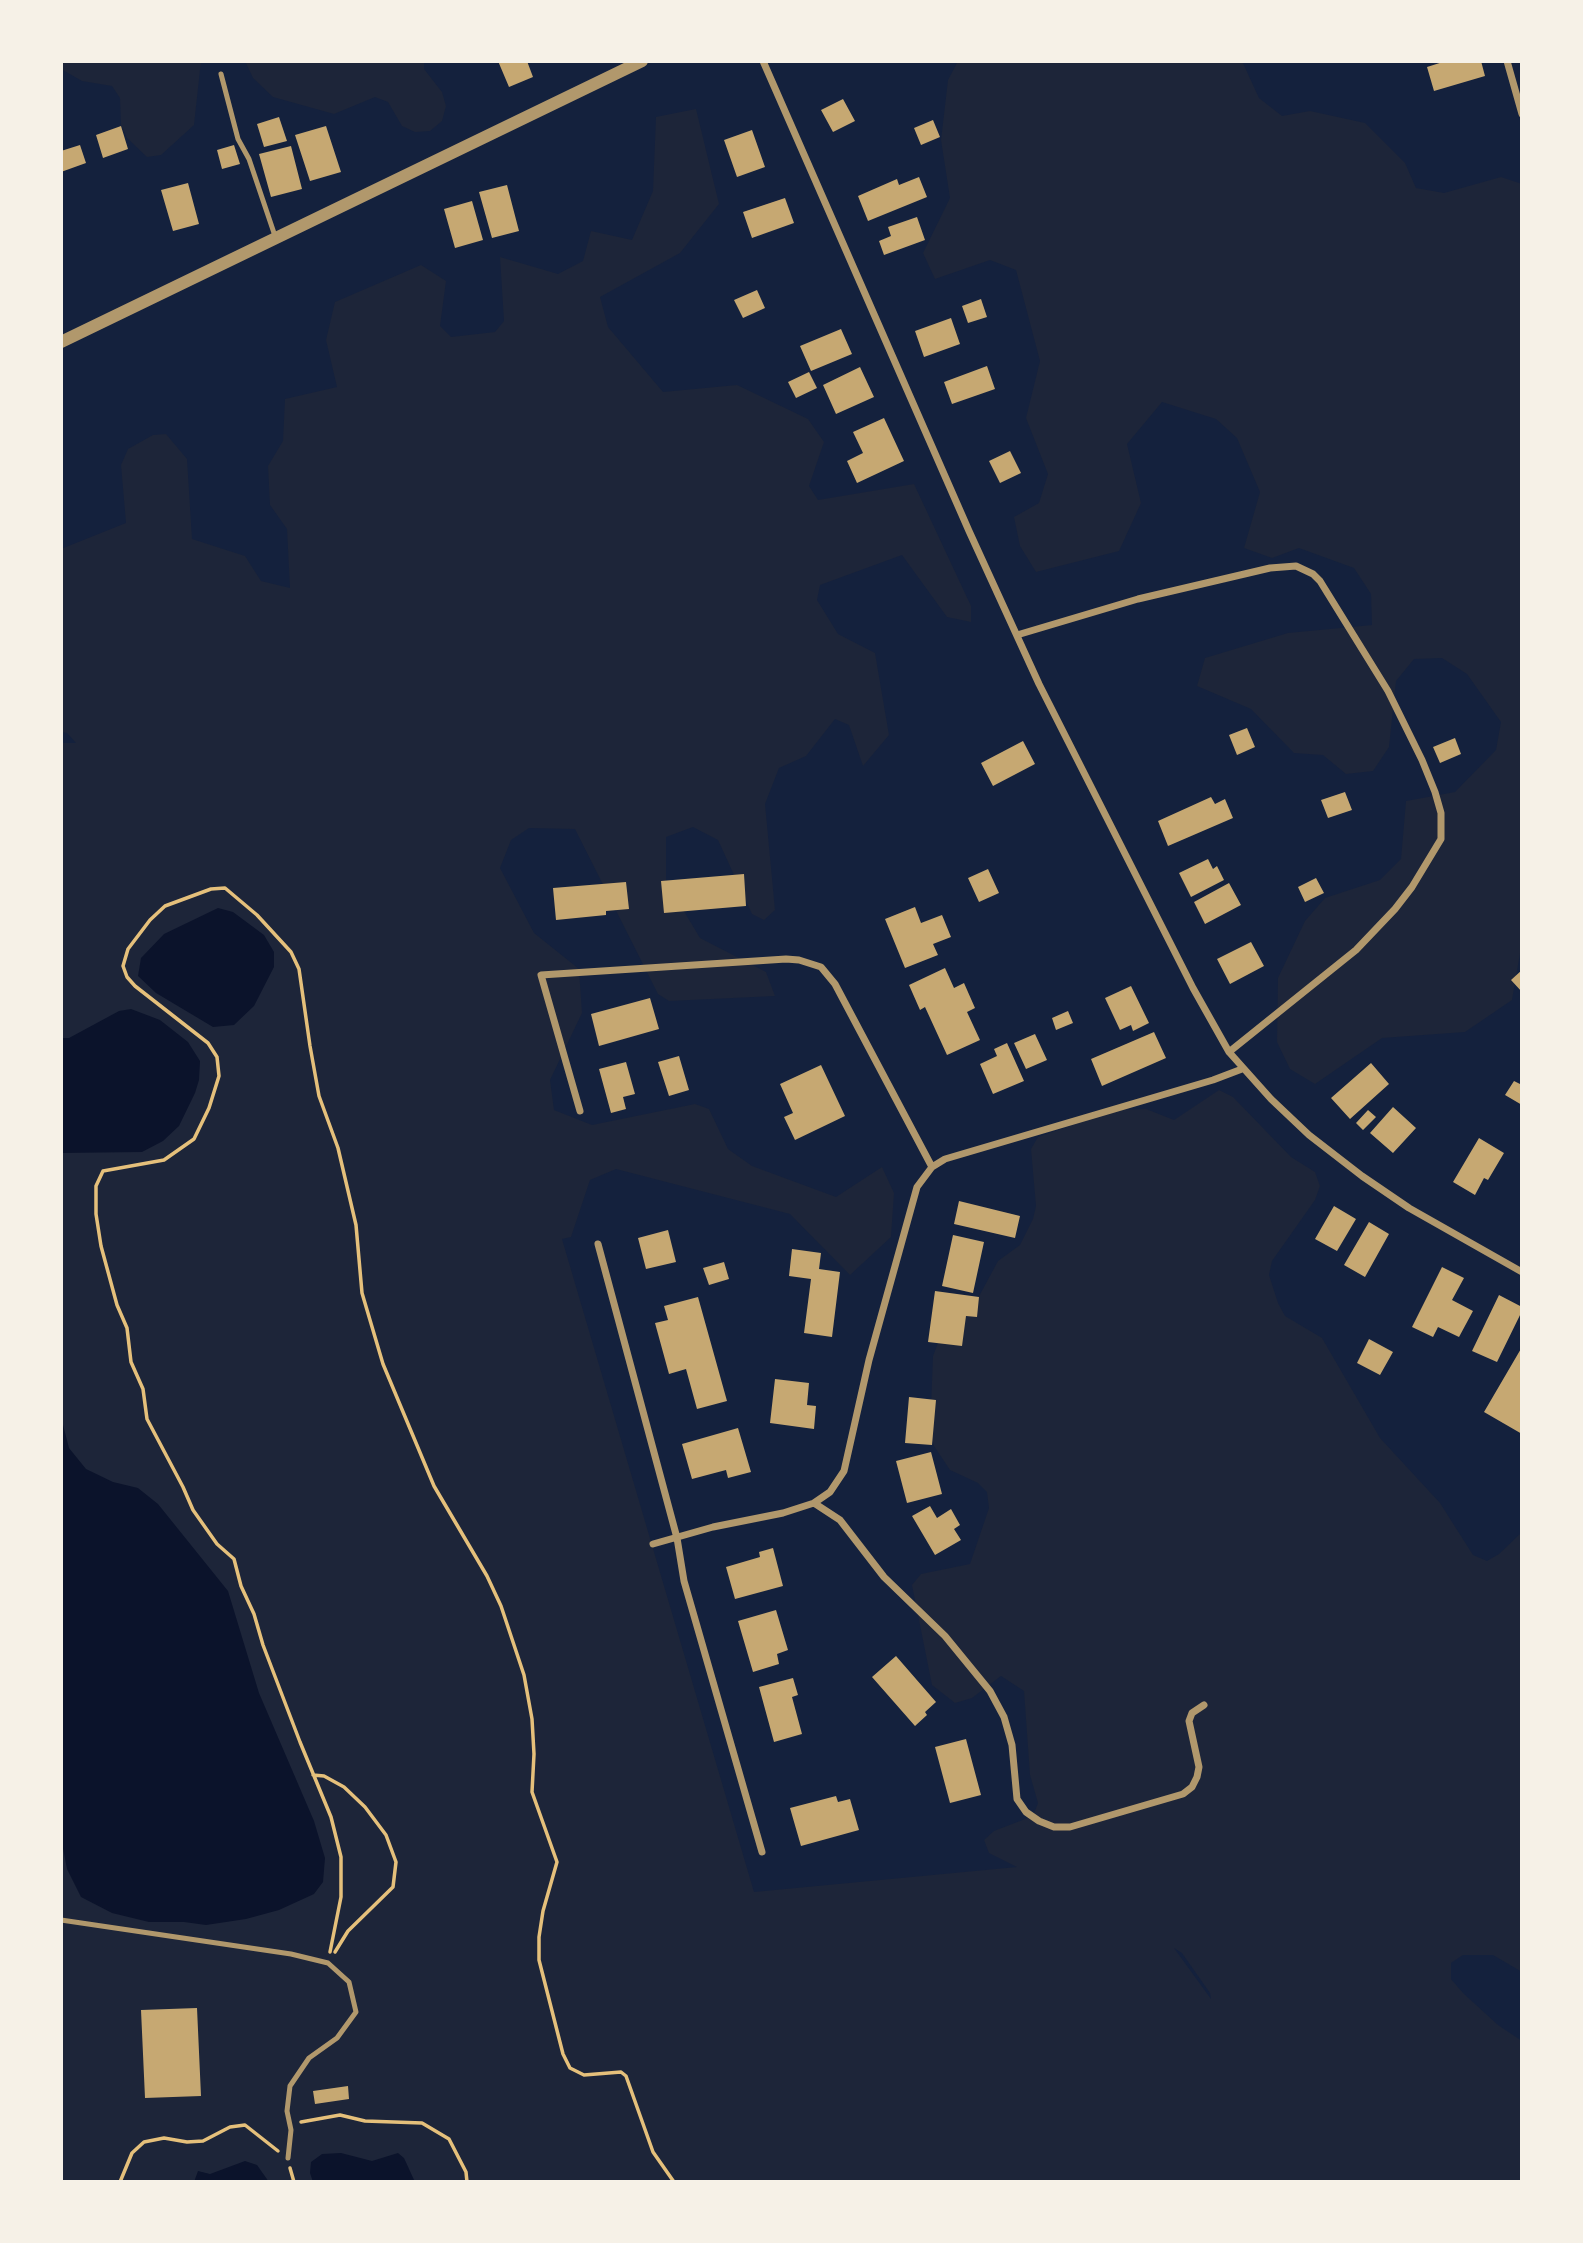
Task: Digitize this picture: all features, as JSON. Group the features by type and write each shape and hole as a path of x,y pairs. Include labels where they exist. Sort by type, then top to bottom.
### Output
{"street":[{"path":"61,342 642,61"},
{"path":"763,61 1017,635 1102,812 1229,1052 1242,1069 1309,1135 1362,1176 1409,1208 1522,1272"},
{"path":"1507,61 1522,114"},
{"path":"1017,635 1151,596 1270,568 1296,566 1313,574 1320,581 1388,691 1422,760 1441,813 1441,839 1412,887 1356,950 1229,1052"},
{"path":"580,1111 541,975 786,959 813,963 825,971 835,984 932,1167"},
{"path":"653,1544 713,1527 783,1513 814,1503 830,1492 844,1471 869,1360 917,1188 932,1167 945,1159 1213,1080 1242,1069"},
{"path":"598,1244 677,1538 684,1581 762,1852"},
{"path":"814,1503 840,1520 884,1577 945,1636 990,1691 1003,1717 1012,1745 1017,1799 1026,1812 1039,1821 1054,1827 1070,1827 1183,1794 1192,1787 1199,1766 1189,1721 1192,1713 1204,1705"}],"lane":[{"path":"221,74 239,139 249,159 275,238"},
{"path":"61,1920 291,1954 328,1963 349,1982 356,2012 337,2038 309,2058 290,2085 287,2110 291,2130 288,2158"}],"path":[{"path":"328,1963 341,1897 341,1857 331,1817 263,1645 234,1559 217,1544 193,1510 147,1419 143,1389 131,1362 127,1328 117,1305 104,1258 96,1214 96,1186 103,1171 164,1160 194,1139 209,1108 219,1076 217,1057 208,1044 135,986 123,966 128,949 164,906 211,889 225,888 257,915 291,952 299,968 319,1096 338,1148 356,1225 362,1293 383,1364 434,1486 487,1576 501,1606 524,1675 533,1719 531,1792 557,1862 543,1911 539,1960 563,2054 570,2068 584,2075 621,2072 626,2076 653,2152 674,2182"},
{"path":"313,1775 324,1776 344,1787 365,1807 386,1835 396,1862 393,1886 348,1931 328,1963"},
{"path":"291,2130 303,2121 340,2115 365,2121 422,2123 449,2139 466,2172 467,2182"},
{"path":"120,2182 132,2153 144,2142 164,2138 187,2142 204,2141 230,2127 245,2125 288,2158 293,2181"}],"shaded area":[{"path":"61,61 201,61 194,125 161,155 147,157 127,138 121,125 120,98 112,86 82,81 61,69"},
{"path":"245,61 424,61 424,69 442,92 446,106 442,121 430,131 415,132 402,126 388,102 375,97 334,114 273,97 253,78"},
{"path":"958,61 1242,61 1259,98 1282,116 1310,111 1365,123 1405,163 1416,188 1444,193 1501,177 1522,184 1522,942 1512,1000 1465,1032 1382,1038 1315,1084 1290,1069 1277,1042 1278,978 1305,921 1325,898 1380,880 1401,859 1406,801 1455,792 1496,750 1501,722 1467,674 1442,658 1414,659 1396,681 1389,747 1373,771 1346,774 1323,755 1294,753 1251,709 1197,686 1205,658 1288,633 1372,625 1371,594 1354,568 1299,548 1272,558 1244,548 1260,492 1237,438 1216,419 1162,402 1127,444 1141,503 1119,551 1036,572 1020,546 1014,517 1039,503 1048,474 1026,418 1040,361 1016,270 990,260 935,279 923,253 950,198 941,140 948,80"},
{"path":"696,109 719,204 680,253 600,297 608,327 663,392 737,385 808,419 824,442 809,486 818,500 914,484 971,606 971,622 947,617 902,555 820,585 817,600 838,634 875,653 889,735 863,766 849,725 835,719 806,756 779,768 765,804 775,910 764,920 752,914 718,840 693,827 666,837 666,881 700,938 766,972 775,996 669,1001 658,994 575,829 529,828 511,840 500,868 534,933 579,969 582,1013 550,1080 554,1110 592,1125 695,1104 709,1109 728,1149 752,1166 836,1197 882,1167 894,1193 891,1237 850,1275 790,1214 616,1169 590,1180 571,1237 562,1239 754,1892 1017,1867 989,1853 984,1840 994,1831 1033,1816 1038,1803 1030,1775 1024,1691 1001,1676 972,1698 955,1703 932,1685 912,1585 921,1574 970,1564 989,1508 987,1492 978,1483 950,1470 934,1446 930,1433 933,1356 938,1343 977,1300 998,1261 1020,1245 1033,1219 1036,1206 1031,1149 1038,1137 1116,1110 1146,1109 1174,1120 1219,1090 1233,1097 1291,1157 1315,1172 1320,1186 1315,1200 1272,1261 1269,1275 1285,1316 1322,1338 1380,1438 1440,1503 1473,1555 1487,1561 1499,1554 1522,1532 1522,1972 1493,1955 1463,1955 1451,1963 1451,1979 1498,2025 1522,2041 1522,2182 61,2182 61,743 76,743 67,733 61,732 61,549 126,523 121,465 128,449 153,435 166,434 187,459 192,539 245,556 261,581 290,588 287,529 270,505 268,466 283,441 285,399 337,387 326,340 335,302 421,265 446,281 440,326 451,337 495,332 504,321 500,257 558,274 583,261 591,231 632,240 653,191 656,117","holes":["1174,1948 1182,1953 1210,1993 1211,1999"]},
{"path":"218,908 233,912 264,935 274,952 274,967 254,1006 234,1025 213,1027 156,993 138,976 141,958 164,934"},
{"path":"131,1009 160,1020 188,1042 200,1061 195,1093 179,1126 163,1141 142,1152 61,1153 61,1038 69,1038 119,1011"},
{"path":"61,1417 69,1448 86,1469 113,1482 138,1488 158,1504 228,1591 259,1693 314,1821 325,1858 323,1882 314,1894 279,1910 246,1919 206,1925 149,1922 112,1913 81,1897 67,1869 61,1838"},
{"path":"341,2153 372,2161 398,2153 404,2158 415,2182 313,2182 311,2162 322,2154"},
{"path":"245,2161 257,2165 269,2182 194,2182 198,2171 210,2174"}],"building":[{"path":"498,61 527,61 533,77 509,87"},
{"path":"1446,61 1481,61 1485,76 1434,91 1427,67"},
{"path":"843,99 855,121 833,132 821,110"},
{"path":"279,117 287,141 264,147 257,124"},
{"path":"933,120 940,137 921,145 914,128"},
{"path":"121,126 128,149 103,158 96,135"},
{"path":"326,126 341,172 310,181 295,135"},
{"path":"752,130 765,167 737,177 724,140"},
{"path":"80,145 86,163 61,172 61,151"},
{"path":"234,145 240,164 222,169 217,150"},
{"path":"291,146 302,189 271,197 259,154"},
{"path":"919,177 927,197 868,221 858,196 897,179 899,185"},
{"path":"188,183 199,224 173,231 161,190"},
{"path":"507,185 519,231 492,238 479,192"},
{"path":"785,198 794,223 752,238 743,212"},
{"path":"472,201 483,240 455,248 444,209"},
{"path":"917,217 925,240 884,255 879,241 891,236 888,227"},
{"path":"757,290 765,308 743,318 734,300"},
{"path":"981,299 987,317 968,323 962,306"},
{"path":"951,318 960,344 924,357 915,331"},
{"path":"841,329 852,354 811,371 800,346"},
{"path":"987,366 995,389 952,404 944,382"},
{"path":"860,367 874,397 836,414 823,385"},
{"path":"809,372 817,388 796,398 788,382"},
{"path":"884,418 904,461 857,483 847,461 863,453 853,432"},
{"path":"1010,451 1021,473 1000,483 989,461"},
{"path":"1247,728 1255,747 1237,755 1229,735"},
{"path":"1455,738 1461,754 1440,763 1433,747"},
{"path":"1023,741 1035,764 993,786 981,763"},
{"path":"1345,792 1352,810 1328,818 1321,800"},
{"path":"1211,797 1215,804 1225,799 1233,818 1168,846 1158,821"},
{"path":"1208,859 1213,869 1217,866 1224,880 1191,897 1179,873"},
{"path":"988,869 999,893 979,902 968,878"},
{"path":"744,874 746,906 664,913 661,881"},
{"path":"1316,878 1324,893 1305,902 1298,887"},
{"path":"626,882 629,909 606,911 606,915 556,920 553,888"},
{"path":"1229,883 1241,905 1205,924 1194,902"},
{"path":"915,907 921,923 942,915 951,937 933,944 938,955 905,968 885,919"},
{"path":"1251,942 1264,966 1230,984 1217,959"},
{"path":"945,968 954,988 964,983 975,1008 967,1012 980,1040 947,1055 925,1007 920,1010 909,985"},
{"path":"1522,970 1522,992 1511,980"},
{"path":"1131,986 1149,1023 1133,1031 1131,1025 1120,1030 1105,998"},
{"path":"650,998 659,1029 599,1046 591,1014"},
{"path":"1068,1011 1073,1023 1056,1030 1052,1018"},
{"path":"1154,1032 1166,1058 1102,1086 1091,1059"},
{"path":"1035,1034 1047,1060 1026,1069 1014,1043"},
{"path":"1007,1043 1024,1081 993,1094 980,1064 997,1056 994,1049"},
{"path":"679,1056 689,1090 669,1096 658,1062"},
{"path":"626,1062 635,1094 623,1097 626,1109 611,1113 599,1069"},
{"path":"1371,1063 1389,1084 1350,1119 1331,1098"},
{"path":"821,1065 845,1116 795,1140 784,1117 793,1113 780,1084"},
{"path":"1514,1081 1522,1085 1522,1105 1505,1095"},
{"path":"1393,1107 1416,1128 1393,1153 1370,1133"},
{"path":"1368,1110 1376,1117 1363,1130 1356,1123"},
{"path":"1479,1138 1504,1153 1488,1180 1484,1178 1475,1195 1453,1182"},
{"path":"959,1201 1020,1216 1015,1238 954,1224"},
{"path":"1334,1206 1356,1219 1337,1251 1315,1239"},
{"path":"1369,1222 1389,1234 1365,1277 1344,1265"},
{"path":"668,1230 676,1262 646,1269 638,1238"},
{"path":"953,1235 984,1242 973,1293 942,1286"},
{"path":"792,1249 821,1253 819,1269 840,1272 832,1337 804,1333 811,1279 789,1276"},
{"path":"724,1262 729,1279 709,1285 703,1268"},
{"path":"1442,1267 1464,1278 1452,1300 1473,1311 1459,1337 1438,1327 1433,1337 1412,1327"},
{"path":"935,1291 979,1297 977,1317 966,1316 962,1346 928,1342"},
{"path":"1499,1295 1522,1307 1522,1311 1497,1362 1472,1351"},
{"path":"698,1297 727,1401 697,1409 686,1369 669,1374 655,1323 668,1320 664,1306"},
{"path":"1369,1339 1393,1352 1380,1375 1357,1363"},
{"path":"1522,1347 1522,1434 1484,1412"},
{"path":"775,1379 809,1383 807,1405 816,1406 814,1429 770,1423"},
{"path":"909,1397 936,1400 932,1445 905,1443"},
{"path":"738,1428 751,1472 728,1478 726,1470 692,1479 682,1444"},
{"path":"931,1452 942,1494 907,1503 896,1461"},
{"path":"930,1506 937,1518 951,1509 960,1525 954,1529 961,1540 935,1555 912,1516"},
{"path":"773,1548 783,1586 735,1599 726,1567 760,1557 759,1552"},
{"path":"776,1610 788,1650 777,1654 779,1664 753,1672 738,1621"},
{"path":"896,1656 936,1702 915,1726 872,1677"},
{"path":"793,1678 798,1695 792,1697 802,1734 774,1742 759,1687"},
{"path":"966,1739 981,1795 950,1803 935,1747"},
{"path":"836,1796 838,1802 850,1799 859,1830 801,1846 790,1808"},
{"path":"197,2008 201,2096 145,2098 141,2010"},
{"path":"348,2086 349,2099 315,2104 313,2091"}]}
